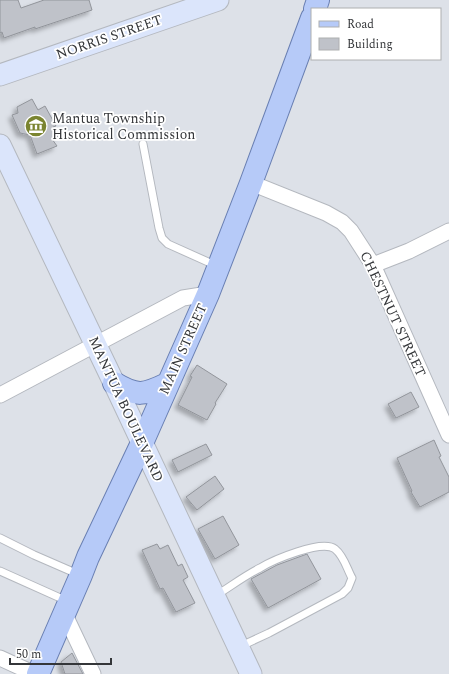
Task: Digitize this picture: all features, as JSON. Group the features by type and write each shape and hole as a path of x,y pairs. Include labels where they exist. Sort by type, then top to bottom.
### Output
{"main road":[{"name":"NORRIS STREET","path":"0,75 218,0"},
{"name":"MAIN STREET","path":"36,674 88,557 142,443 208,294 311,21"},
{"name":"MANTUA BOULEVARD","path":"0,145 252,674"},
{"path":"114,383 128,391 140,393 152,391 167,384"}],"street":[{"name":"CHESTNUT STREET","path":"251,183 326,213 342,222 358,240 373,265 449,435"},
{"path":"373,265 409,251 449,231"},
{"path":"0,395 183,298 208,294"},
{"path":"67,607 93,674"},
{"path":"0,658 36,674"}],"lane":[{"path":"143,144 162,238 168,244 219,267"},
{"path":"0,538 34,555 81,575"},
{"path":"215,597 261,567 307,548 327,546 334,548 340,554 352,578 350,584 342,594 269,633 239,647"},
{"path":"0,571 67,607"}],"building":[{"path":"0,0 18,0 21,8 44,0 89,0 92,10 4,38 2,32 0,33"},
{"name":"Mantua Township Historical Commission","path":"32,99 38,110 45,106 56,126 53,127 58,136 52,139 57,146 37,154 30,135 20,133 12,115 18,113 17,107"},
{"path":"197,365 227,384 215,403 216,404 207,420 178,405 192,377 190,376"},
{"path":"411,392 419,407 396,418 388,404"},
{"path":"434,440 441,456 439,457 449,477 449,492 420,507 411,492 412,491 397,458"},
{"path":"206,444 212,455 178,472 172,460"},
{"path":"215,476 224,489 197,510 186,497"},
{"path":"223,516 239,545 215,559 198,529"},
{"path":"157,544 160,549 168,545 178,566 182,564 188,577 183,580 195,603 176,612 163,588 160,589 142,550"},
{"path":"307,554 321,579 268,608 251,579 277,565"},
{"path":"72,653 83,674 65,674 61,662"}],"place":[{"name":"Mantua Township Historical Commission","path":"36,126"}]}
